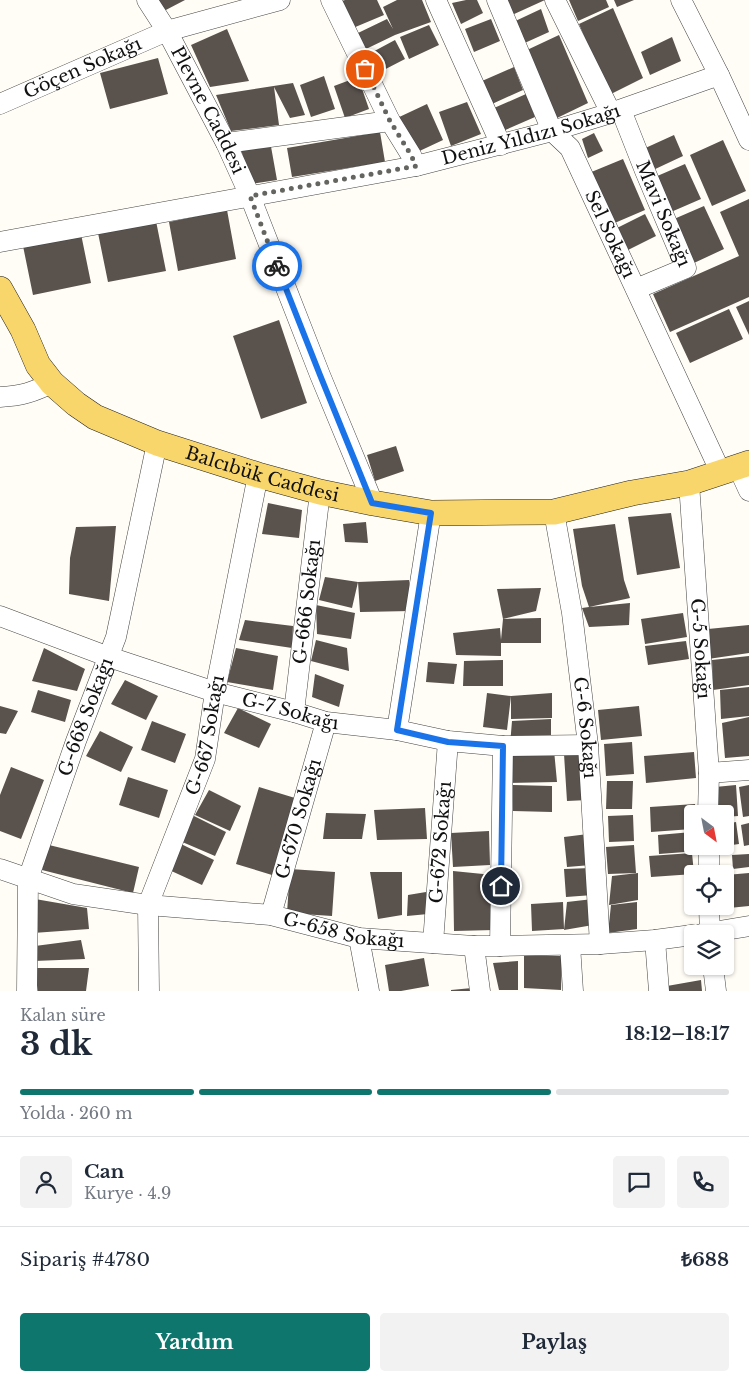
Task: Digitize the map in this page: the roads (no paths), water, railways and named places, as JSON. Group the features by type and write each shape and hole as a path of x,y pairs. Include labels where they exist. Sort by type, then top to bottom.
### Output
{"main road":[{"name":"Balcıbük Caddesi","path":"0,289 23,330 38,365 52,383 76,404 95,417 157,443 258,475 320,492 431,513 554,512 632,493 689,483 736,467"}],"street":[{"name":"Plevne Caddesi","path":"147,0 167,31 226,143 250,196 372,503"},
{"name":"Göçen Sokağı","path":"0,104 167,31 280,0"},
{"path":"332,0 390,121 416,166"},
{"path":"436,0 502,145"},
{"name":"Sel Sokağı","path":"497,0 552,131 570,148 636,289 749,491"},
{"path":"555,0 616,112"},
{"path":"681,0 749,140"},
{"name":"Deniz Yıldızı Sokağı","path":"0,242 416,166 502,145 616,112 719,75"},
{"name":"Mavi Sokağı","path":"616,112 645,171 686,268 636,289"},
{"path":"226,143 390,121"},
{"path":"0,397 18,396 36,391 52,383"},
{"name":"G-668 Sokağı","path":"27,991 28,879 76,741 116,637 157,443"},
{"name":"G-667 Sokağı","path":"149,991 148,905 205,759 215,692 258,475"},
{"name":"G-5 Sokağı","path":"689,483 709,773 708,805"},
{"name":"G-666 Sokağı","path":"294,712 320,492"},
{"name":"G-6 Sokağı","path":"554,512 572,613 588,745 600,944"},
{"path":"397,730 431,513"},
{"name":"G-7 Sokağı","path":"1,620 215,692 326,722 397,730 448,742 503,746 588,745"},
{"name":"G-670 Sokağı","path":"271,915 326,722"},
{"name":"G-672 Sokağı","path":"433,943 448,742"},
{"path":"500,946 503,746"},
{"path":"709,773 749,770"},
{"name":"G-658 Sokağı","path":"0,869 73,894 148,905 271,915 359,938 500,946 600,944 684,936"},
{"name":"G-658 Sokağı","path":"734,929 749,926"},
{"path":"359,938 369,991"},
{"path":"655,940 658,991"},
{"path":"570,945 573,991"},
{"path":"474,946 480,991"},
{"path":"714,975 716,991"}]}
